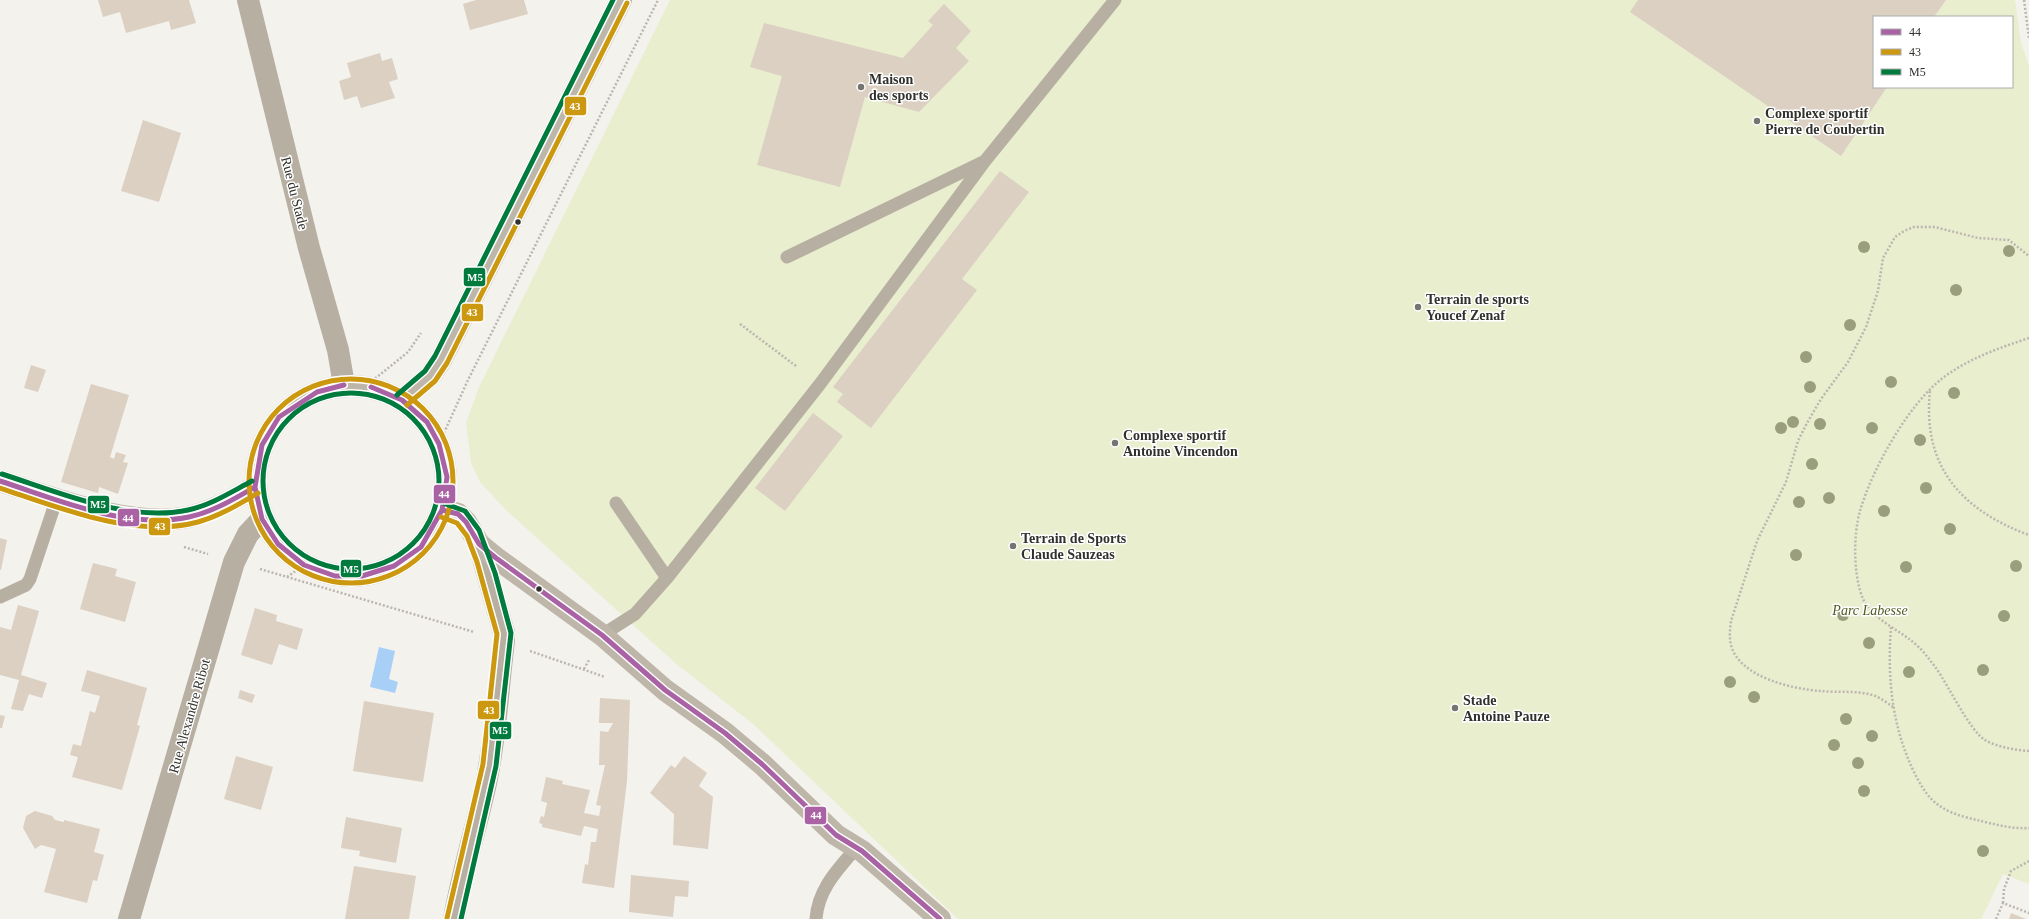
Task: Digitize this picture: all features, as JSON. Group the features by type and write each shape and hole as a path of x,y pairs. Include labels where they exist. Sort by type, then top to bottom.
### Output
{"main road":[{"path":"402,400 430,376 441,360 621,0"},
{"path":"354,386 371,387 402,400 427,422 439,444 447,477 442,510 421,547 394,566 362,576 335,576 304,565 278,544 262,519 254,487 262,445 279,417 317,392 354,386"},
{"path":"0,481 121,517 155,520 194,515 221,506 254,487"},
{"path":"442,510 458,514 466,522 479,544 602,635 665,690 725,733 763,765 836,835 857,847 940,919"}],"street":[{"name":"Rue du Stade","path":"248,0 309,248 338,350 354,386"},
{"name":"Rue Alexandre Ribot","path":"130,919 234,562 248,534 262,519"},
{"path":"454,919 460,883 486,783 496,720 504,641 504,634 479,544"}],"lane":[{"path":"602,635 635,614 666,578 820,384 985,160 1114,0"},
{"path":"786,256 985,160"},
{"path":"0,597 26,585 30,579 57,498"},
{"path":"616,503 666,578"},
{"path":"816,919 817,906 832,875 857,847"}],"path":[{"path":"439,444 468,380 658,0"},
{"path":"2024,0 2029,38"},
{"path":"1893,708 1873,695 1853,692 1805,689 1772,681 1756,673 1739,659 1731,646 1729,632 1731,621 1757,541 1786,482 1798,441 1814,409 1839,376 1858,346 1872,312 1878,291 1883,258 1895,237 1914,227 1935,227 1978,238 2009,240 2029,256"},
{"path":"740,324 796,366"},
{"path":"354,386 408,352 424,327"},
{"path":"2029,338 1978,357 1944,378 1930,391 1901,425 1887,450 1865,497 1857,527 1856,557 1861,593 1869,609 1891,627 1908,638 1925,654 1944,679 1980,736 1993,743 2029,751"},
{"path":"1930,391 1929,417 1934,443 1942,467 1953,487 1982,512 2007,526 2029,535"},
{"path":"183,547 475,632"},
{"path":"286,577 304,565"},
{"path":"1891,627 1890,655 1893,708 1906,756 1924,791 1932,800 1944,809 1966,817 1999,826 2029,828"},
{"path":"529,650 610,679"},
{"path":"1996,919 2011,870 2029,861"},
{"path":"2002,903 2029,912"}],"green space":[{"name":"Complexe sportif Antoine Vincendon","path":"670,0 2015,0 2021,43 2029,66 2029,884 2003,874 1981,919 958,919 753,724 674,662 506,510 480,482 471,463 466,423 479,387"}],"water":[{"path":"379,647 395,651 389,679 398,682 395,693 370,687"}],"building":[{"path":"98,0 189,0 196,23 171,30 169,21 126,33 120,12 103,17"},
{"path":"476,0 524,0 528,14 470,30 463,4"},
{"path":"1638,0 1946,0 1935,16 1873,16 1873,88 1886,88 1841,156 1630,12"},
{"name":"Maison des sports","path":"944,4 971,31 956,48 969,61 919,112 865,97 840,187 757,165 782,76 750,67 764,23 903,58 933,25 928,21"},
{"path":"380,53 382,61 392,58 398,79 389,82 395,98 361,108 357,96 344,100 339,81 351,77 347,63"},
{"path":"143,120 181,133 159,202 121,191"},
{"path":"1000,171 1029,192 962,279 977,290 871,428 837,402 843,394 833,387"},
{"path":"31,365 46,370 38,392 24,388"},
{"path":"91,384 129,395 110,457 114,459 116,452 126,455 123,462 128,463 118,494 99,487 98,493 61,482"},
{"path":"813,413 843,436 785,511 755,488"},
{"path":"0,538 7,540 1,570 0,570"},
{"path":"93,563 117,569 115,576 136,582 125,622 80,609"},
{"path":"18,605 39,611 21,675 47,683 42,698 29,694 23,711 11,709 19,680 0,675 0,627 11,630"},
{"path":"255,608 277,615 276,621 303,629 297,650 279,644 272,665 241,655"},
{"path":"87,670 147,688 137,725 140,726 122,790 72,777 78,757 70,755 73,744 81,746 90,711 95,713 100,696 81,691"},
{"path":"240,690 255,695 252,703 238,698"},
{"path":"600,698 630,700 627,781 614,888 582,883 585,864 588,865 591,842 596,842 598,829 584,826 581,836 542,827 542,824 539,823 541,816 544,817 547,803 541,801 546,777 563,781 562,784 590,790 584,813 599,816 601,806 596,805 605,765 599,765 600,731 608,732 613,723 599,723"},
{"path":"364,701 434,713 423,782 353,771"},
{"path":"0,715 5,716 2,728 0,728"},
{"path":"236,756 273,767 261,810 224,799"},
{"path":"684,756 707,773 699,786 713,797 708,849 673,845 674,814 650,793 671,765 675,768"},
{"path":"35,811 52,816 55,820 64,822 64,820 100,829 94,852 104,855 97,881 93,880 87,903 44,892 56,849 41,845 35,849 23,828 26,816"},
{"path":"346,817 402,828 396,863 359,856 360,851 341,848"},
{"path":"354,866 416,876 409,919 345,919"},
{"path":"631,875 689,881 688,897 675,896 673,917 629,912"},
{"path":"2011,913 2026,919 2009,919"}],"transit line":[{"name":"M5","path":"397,395 425,371 435,356 613,0"},
{"name":"43","path":"407,405 435,381 447,363 627,3"},
{"name":"43","path":"351,379 381,383 399,391 416,402 430,416 441,433 449,451 453,481 449,511 441,529 430,546 416,560 399,571 381,579 351,583 321,579 303,571 286,560 272,546 261,529 253,511 249,481 253,451 261,433 272,416 286,402 303,391 321,383 351,379"},
{"name":"44","path":"344,385 317,392 279,417 262,445 255,487 262,519 278,544 304,565 335,576 362,576 394,566 421,547 442,510 447,477 439,444 427,422 402,400 371,387"},
{"name":"M5","path":"351,393 377,397 392,403 407,413 419,425 429,440 435,455 439,481 435,507 429,522 419,537 407,549 392,559 377,565 351,569 325,565 310,559 295,549 283,537 273,522 267,507 263,481 267,455 273,440 283,425 295,413 310,403 325,397 351,393"},
{"name":"M5","path":"2,474 94,504 118,509 165,513 188,510 205,505 252,481"},
{"name":"44","path":"0,481 93,511 141,520 165,520 198,515 223,505 255,487"},
{"name":"43","path":"0,488 98,519 149,527 174,526 198,522 222,513 258,493"},
{"name":"M5","path":"443,503 465,511 479,530 495,573 511,633 496,766 461,919"},
{"name":"44","path":"442,510 458,514 466,522 479,544 496,558 602,635 665,690 725,733 763,765 836,835 862,851 940,919"},
{"name":"43","path":"441,517 457,523 467,536 477,562 497,634 483,764 447,918"}],"place":[{"name":"Maison des sports","path":"861,87"},
{"name":"Complexe sportif Pierre de Coubertin","path":"1757,121"},
{"name":"Terrain de sports Youcef Zenaf","path":"1418,307"},
{"name":"Complexe sportif Antoine Vincendon","path":"1115,443"},
{"name":"Terrain de Sports Claude Sauzeas","path":"1013,546"},
{"name":"Stade Antoine Pauze","path":"1455,708"}],"park label":[{"name":"Parc Labesse","path":"1870,610"}]}
